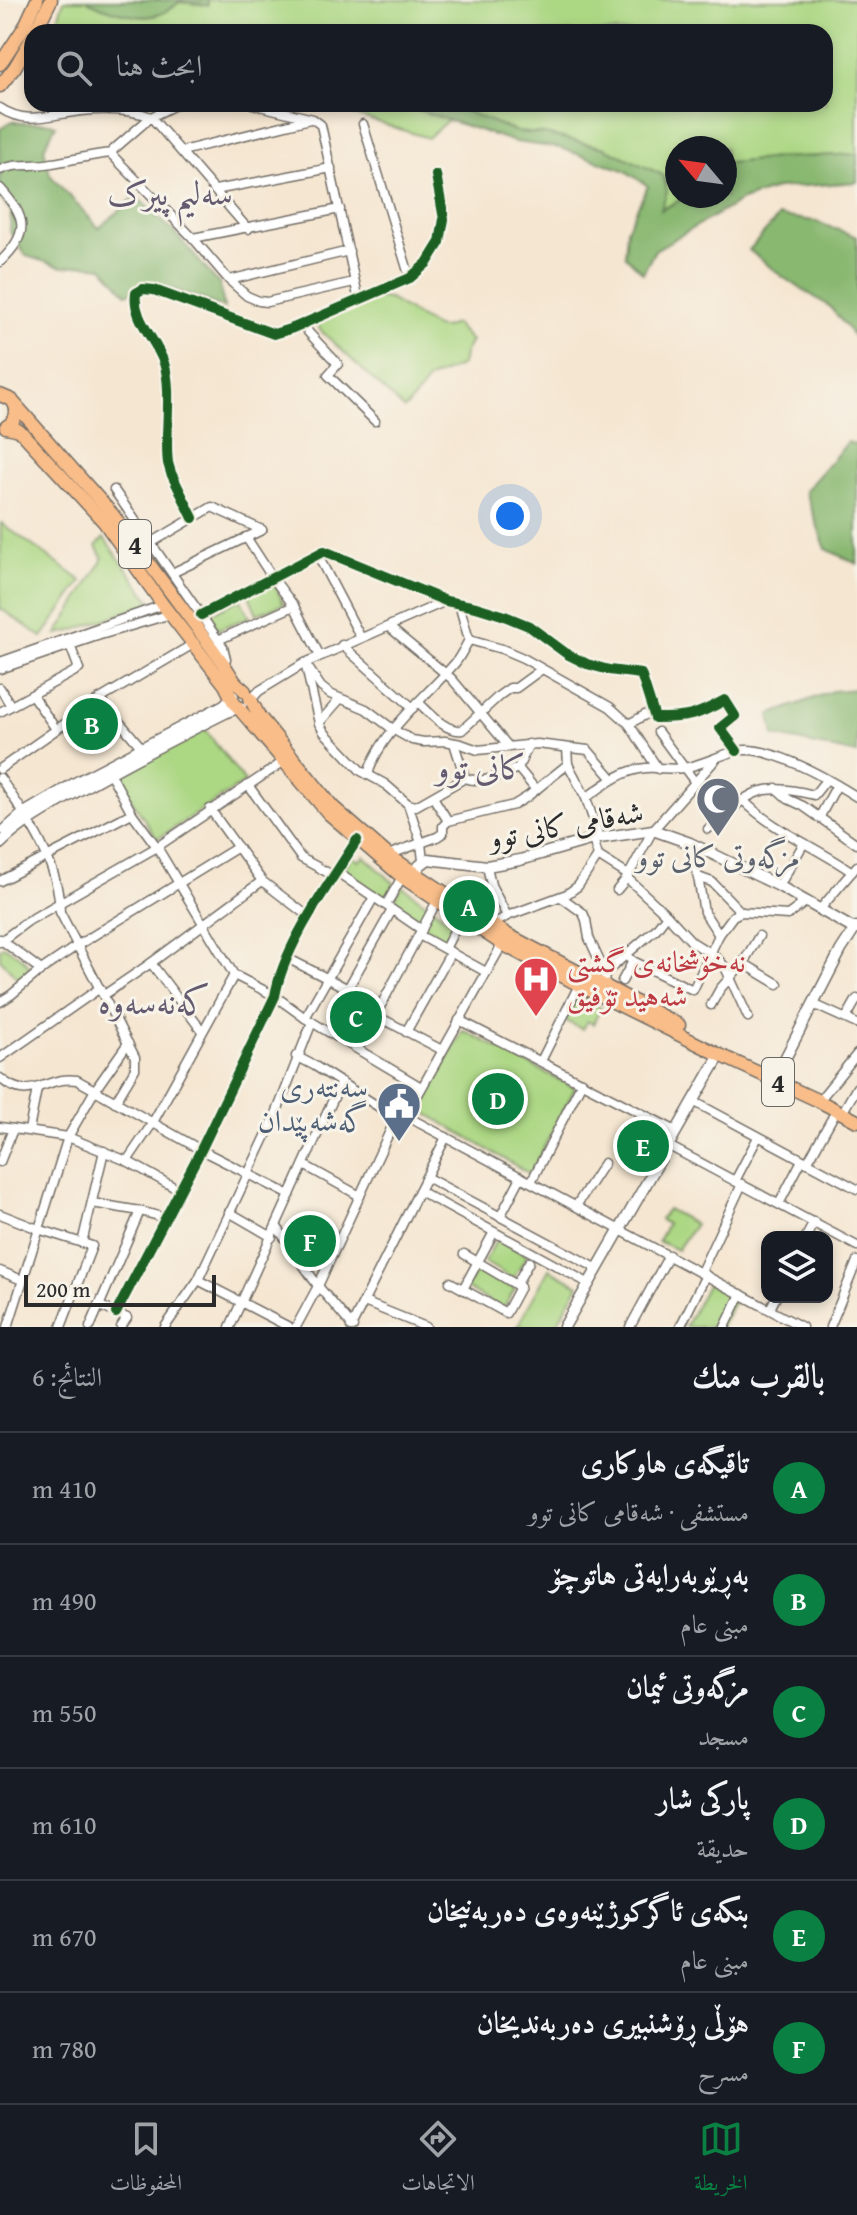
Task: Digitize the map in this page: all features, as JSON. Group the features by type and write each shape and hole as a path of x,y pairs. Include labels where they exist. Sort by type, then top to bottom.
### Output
{"highway":[{"path":"26,24 37,0"},
{"path":"39,24 51,0"},
{"path":"0,64 24,28"},
{"path":"0,86 24,52"},
{"name":"4","path":"6,396 16,409 14,420 6,427 22,433 104,522 229,690 259,716 333,807 388,855 492,925 505,940 604,979 775,1077 846,1111"},
{"name":"4","path":"6,396 113,515 223,663 283,762 328,813 357,840 402,877 461,917 579,985 720,1055 822,1097 857,1121"}],"street":[{"path":"0,108 9,115 29,119 76,112"},
{"path":"116,112 151,117 248,229"},
{"path":"112,153 151,117 161,112"},
{"path":"283,112 319,122 322,127 359,301"},
{"path":"182,151 310,119"},
{"path":"363,124 410,278"},
{"path":"0,170 20,164 49,164 112,153"},
{"path":"112,153 247,296 267,302 354,282"},
{"path":"215,190 331,168"},
{"path":"193,518 168,463 165,366 139,314 136,293 143,289 154,290 274,334 305,323 410,278 427,263 440,242 444,219 436,175"},
{"path":"0,188 18,211 23,225 16,244 0,262"},
{"path":"193,238 340,209"},
{"path":"229,280 349,251"},
{"path":"305,323 308,332 338,364 328,375 375,421"},
{"path":"114,490 225,651 223,663"},
{"path":"151,543 212,507 262,530 172,573"},
{"path":"246,537 294,606 320,656"},
{"path":"201,615 324,551 446,601 502,615 529,626 567,654 587,664 641,674 655,718 700,714 725,700 735,716 720,728 737,751"},
{"path":"317,554 361,638"},
{"path":"0,844 26,817 305,663 446,601"},
{"path":"368,775 373,757 455,662 469,640 459,604"},
{"path":"218,640 294,606"},
{"path":"0,669 167,609"},
{"path":"0,652 4,660 167,609"},
{"path":"389,627 452,679 508,746"},
{"path":"469,640 513,653 610,707 629,724 658,769"},
{"path":"0,769 100,699 195,643"},
{"path":"0,712 79,669 70,645"},
{"path":"342,645 415,705 456,731 462,730 500,695 510,688 516,688 542,669"},
{"path":"305,663 321,687 340,699 366,709 412,740 454,743 478,750 529,744 588,750 613,779"},
{"path":"305,663 319,723 361,771 385,784 408,804 416,806 465,778"},
{"path":"0,688 11,706"},
{"path":"32,695 56,729"},
{"path":"100,699 141,747"},
{"path":"0,835 141,747 224,705 243,699"},
{"path":"319,723 340,699"},
{"path":"629,724 652,711"},
{"path":"658,732 694,781"},
{"path":"454,743 465,778"},
{"path":"465,778 476,782 518,768 529,744"},
{"path":"492,925 507,916 561,897 578,886 598,856 586,798 568,764 567,748"},
{"path":"586,798 613,779 642,769 686,768 737,751 764,753 857,797"},
{"path":"617,890 653,830 716,758"},
{"path":"41,970 1,941 28,921 157,847 283,762"},
{"path":"388,855 437,837 443,833 443,826 448,821 514,805 568,764"},
{"path":"518,768 536,790"},
{"path":"110,773 234,975 275,996 308,1020 421,1087"},
{"path":"0,778 48,855 60,912 136,1064 115,1102"},
{"path":"708,829 751,793 776,788 814,795 826,780"},
{"path":"248,785 301,858 374,897 420,932 486,972"},
{"path":"819,818 837,785"},
{"path":"776,788 857,844"},
{"path":"433,797 448,821"},
{"path":"743,800 756,813 804,843 854,869 821,908"},
{"path":"408,804 421,843 423,861 416,874"},
{"path":"210,809 262,881 309,917"},
{"path":"0,881 132,813"},
{"name":"شەقامی کانی توو","path":"423,861 487,866 596,838 653,830 690,843 856,928"},
{"path":"116,1313 201,1150 275,996 287,958 357,840"},
{"path":"690,843 704,912 719,935"},
{"path":"779,886 804,843"},
{"path":"0,1002 78,945 238,847"},
{"path":"598,856 627,877 692,942 711,953 725,967 748,1017"},
{"path":"487,866 491,885 507,916"},
{"path":"347,990 402,877"},
{"path":"698,877 712,882 741,912"},
{"path":"0,1058 151,963 262,881"},
{"path":"165,1327 198,1280 274,1119 308,1020 374,897"},
{"path":"561,897 583,913 604,979 629,958 667,915"},
{"path":"358,1048 437,901"},
{"path":"629,958 693,990 719,935 733,916 741,912 788,915 807,901"},
{"path":"406,1032 448,950 461,917"},
{"path":"775,1077 841,950 856,928"},
{"path":"711,1005 759,936"},
{"path":"406,1116 505,940"},
{"path":"287,958 380,1005"},
{"path":"622,981 629,958"},
{"path":"151,963 202,1031"},
{"path":"743,963 778,984"},
{"path":"127,1161 152,1124 234,975"},
{"path":"541,1061 579,985"},
{"path":"846,1018 857,999"},
{"path":"813,1004 857,1024"},
{"path":"375,1015 442,1050"},
{"path":"459,1020 676,1131"},
{"path":"8,1327 68,1137 95,1090 128,1043"},
{"path":"822,1097 857,1054"},
{"path":"568,1326 596,1268 720,1055"},
{"path":"296,1056 396,1118 406,1116 802,1327"},
{"path":"0,1078 22,1090 37,1089 66,1079 77,1080 152,1124 290,1195"},
{"path":"230,1327 341,1082"},
{"path":"531,1182 582,1082"},
{"path":"779,1204 804,1162 846,1111 857,1087"},
{"path":"29,1130 37,1089"},
{"path":"693,1101 857,1189"},
{"path":"296,1327 396,1118"},
{"path":"0,1127 68,1137 127,1161 179,1190"},
{"path":"0,1162 13,1129"},
{"path":"277,1227 318,1286 352,1327 446,1137"},
{"path":"680,1327 758,1137"},
{"path":"667,1145 857,1246"},
{"path":"82,1243 104,1151"},
{"path":"576,1206 604,1163"},
{"path":"304,1165 360,1196"},
{"path":"426,1177 596,1268"},
{"path":"463,1289 498,1216 521,1177"},
{"path":"419,1191 588,1283"},
{"path":"453,1210 461,1196"},
{"path":"92,1203 166,1218"},
{"path":"90,1327 140,1211"},
{"path":"229,1212 272,1237"},
{"path":"0,1214 92,1246 61,1327"},
{"path":"809,1231 814,1222"},
{"path":"537,1255 545,1241"},
{"path":"450,1282 506,1313 520,1287 464,1254"},
{"path":"630,1327 669,1255"},
{"path":"830,1327 857,1261"},
{"path":"516,1285 529,1262"},
{"path":"0,1271 22,1280"},
{"path":"198,1280 289,1327"},
{"path":"725,1327 741,1294"},
{"path":"364,1302 426,1327"},
{"path":"770,1309 773,1303"},
{"path":"98,1305 127,1318 121,1327"}],"green space":[{"path":"64,0 87,0 126,14 147,17 158,15 179,2 207,5 208,0 857,0 857,154 737,162 737,136 665,136 665,190 605,148 545,134 517,132 468,112 833,112 833,24 56,24"},
{"path":"87,0 208,0 208,5 179,2 158,15 136,16"},
{"path":"345,112 426,112 449,119 428,138"},
{"path":"423,112 468,112 517,132 545,134 605,148 663,175 665,197 661,210 728,208 655,250 643,273 625,255 627,229 648,186 624,170 560,148 515,142"},
{"path":"12,121 56,125 44,148 50,175 99,228 136,196 173,231 220,285 224,308 163,288 139,289 127,294 103,267 62,267 26,256 10,232 11,211 0,198 0,129"},
{"path":"857,154 857,182 778,188 737,203 737,162"},
{"path":"779,216 814,221 857,237 857,340 829,306 784,278 749,250"},
{"path":"373,297 389,299 436,327 455,324 471,341 462,365 429,379 404,409 318,325"},
{"path":"848,442 857,445 857,564 826,549 805,491"},
{"path":"1,523 82,581 42,637 0,608"},
{"path":"104,538 152,603 57,634 103,558 96,546"},
{"path":"273,581 284,604 257,614 248,593"},
{"path":"240,599 250,617 218,629 210,614"},
{"path":"857,689 857,754 774,736 770,715 832,691"},
{"path":"203,727 245,782 157,839 115,774"},
{"path":"352,856 359,861 364,856 395,884 388,896 381,899 342,872"},
{"path":"402,886 455,924 443,944 392,904"},
{"path":"4,946 22,958 34,972 21,982 0,959 0,949"},
{"path":"578,996 601,1008 593,1024 587,1021 582,1029 565,1021"},
{"path":"463,1030 575,1088 530,1174 421,1110"},
{"path":"667,1209 695,1224 677,1250 658,1241 667,1224 660,1220"},
{"path":"497,1239 527,1255 513,1279 484,1262"},
{"path":"477,1268 515,1289 503,1309 466,1288"},
{"path":"549,1269 579,1285 555,1327 517,1327"},
{"path":"708,1283 736,1297 721,1327 685,1327"}],"cycle path":[{"path":"193,518 168,463 167,374 138,312 136,293 143,289 154,290 274,334 293,328 410,278 427,263 440,242 444,219 436,175"},
{"path":"201,615 324,551 446,601 476,607 529,626 567,654 587,664 641,674 655,718 692,715 725,700 735,716 720,728 737,751"},
{"path":"116,1313 201,1150 275,996 280,976 298,936 357,840"}],"place":[{"name":"بەڕێوبەرایەتی هاتوچۆ","path":"92,724"},
{"name":"مزگەوتی کانی توو","path":"718,838"},
{"name":"تاقیگەی هاوکاری","path":"469,906"},
{"name":"مزگەوتی ئیمان","path":"356,1017"},
{"name":"نەخۆشخانەی گشتی شەهید تۆفیق","path":"536,1018"},
{"name":"پاركى شار","path":"498,1099"},
{"name":"سەنتەری گەشەپێدان","path":"399,1143"},
{"name":"بنکەی ئاگرکوژێنەوەی دەربەنیخان","path":"643,1146"},
{"name":"هۆڵی ڕۆشنبیری دەربەندیخان","path":"310,1241"}],"district":[{"name":"سەلیم پیرک","path":"170,193"},
{"name":"کانی توو","path":"481,767"},
{"name":"کەنەسەوە","path":"154,1002"}]}
